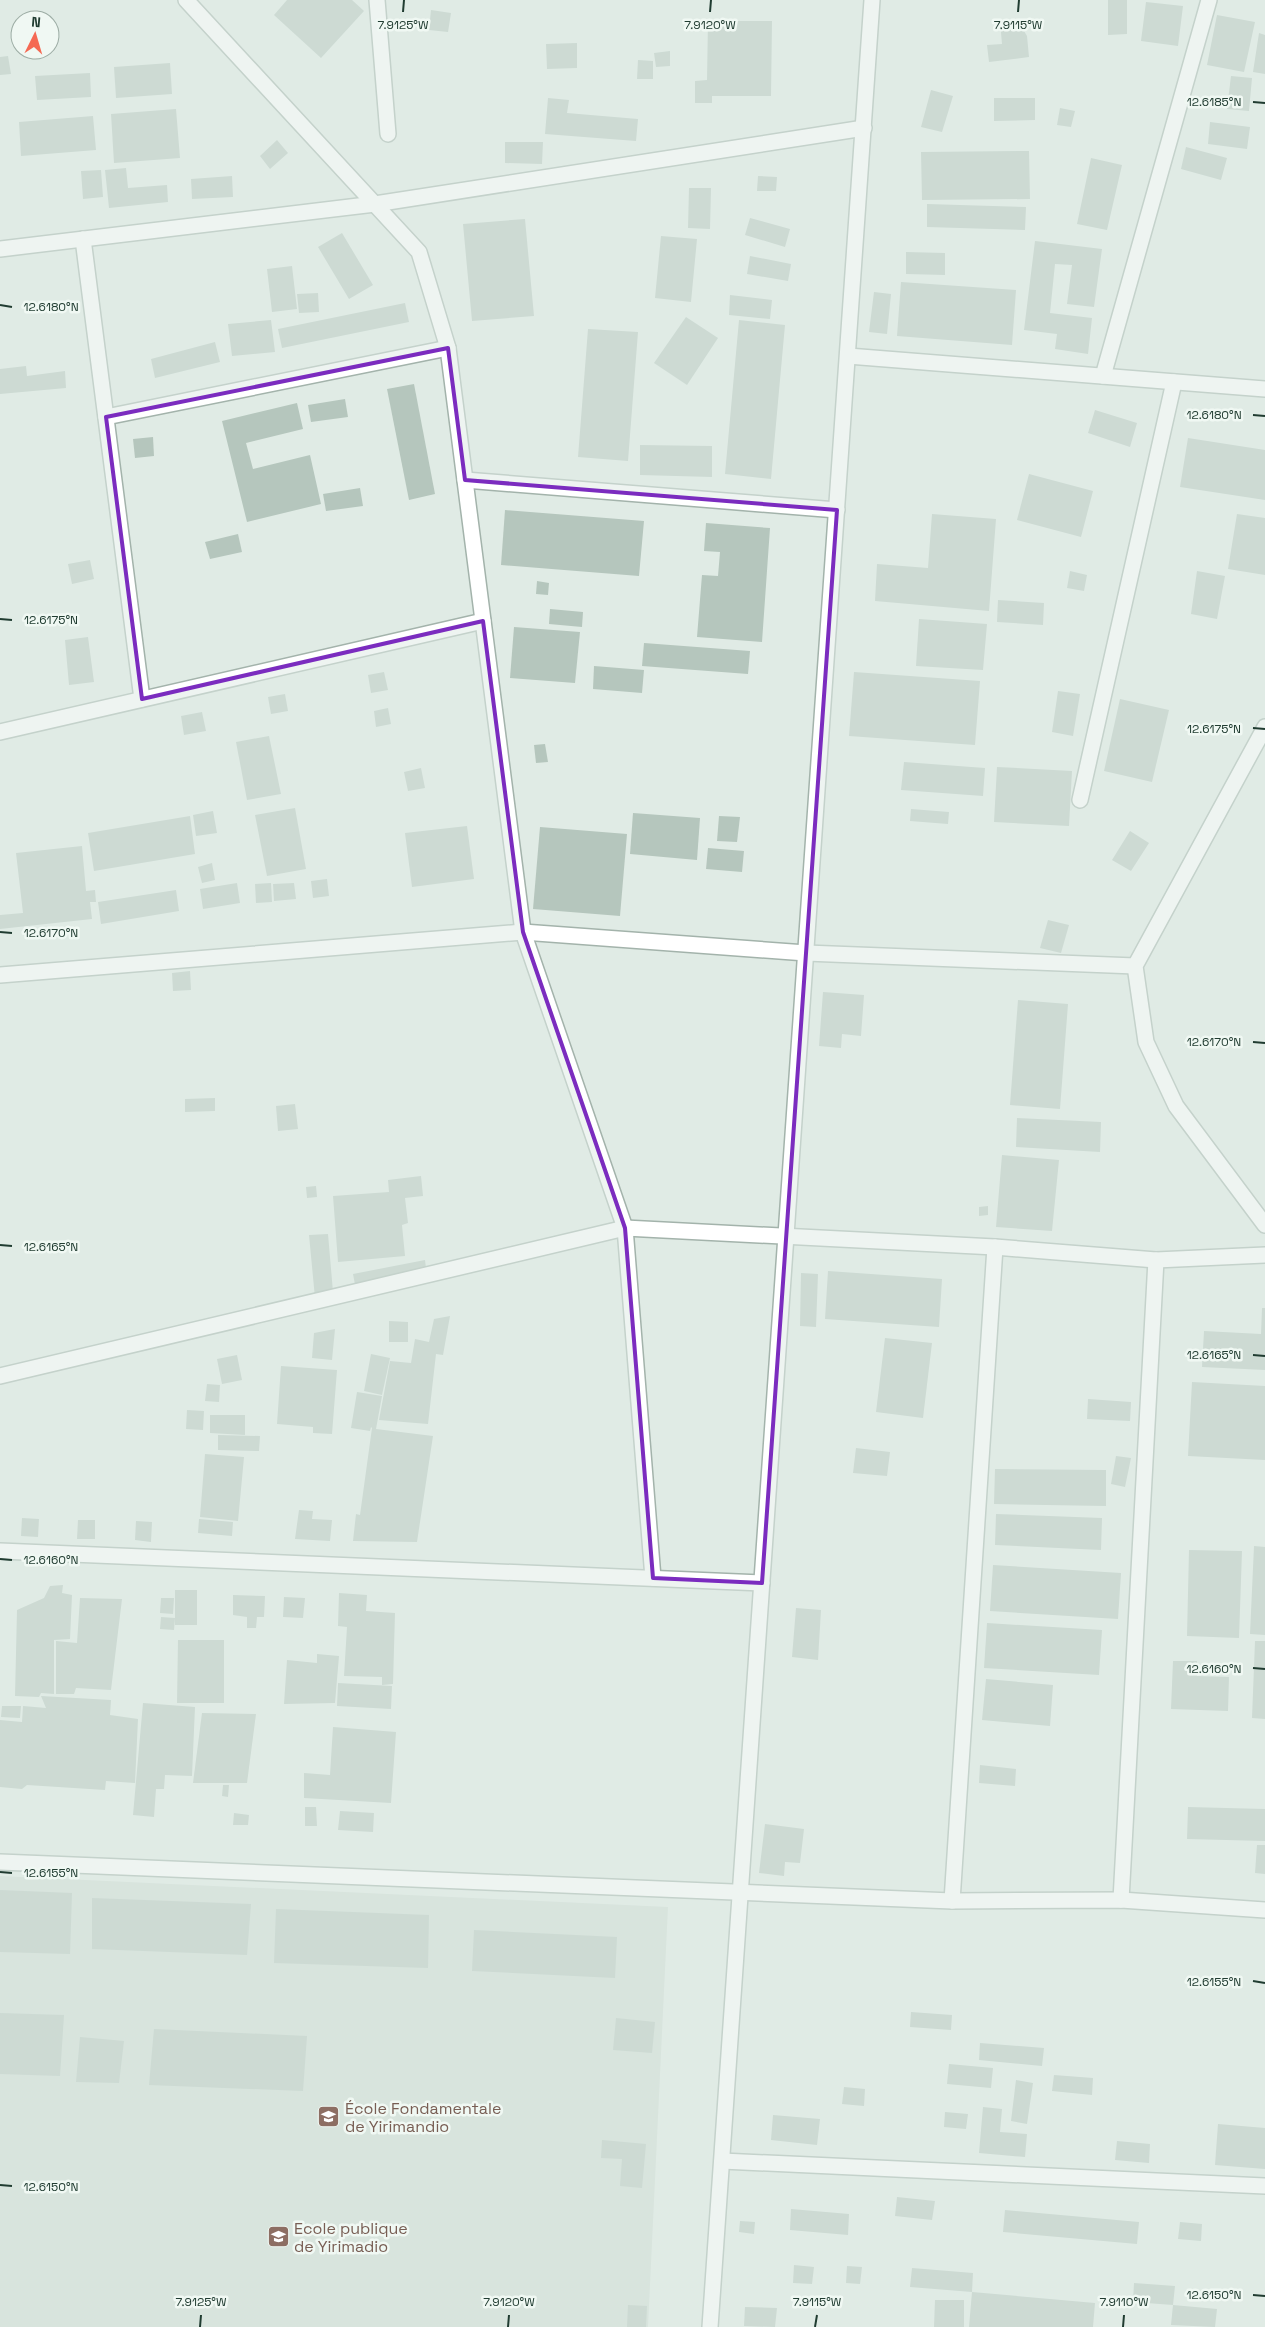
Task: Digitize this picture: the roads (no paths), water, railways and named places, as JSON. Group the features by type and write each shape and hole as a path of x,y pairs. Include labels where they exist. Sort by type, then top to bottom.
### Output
{"street":[{"path":"186,0 419,252 448,348 523,932 625,1228 653,1578"},
{"path":"377,0 388,134"},
{"path":"710,2327 872,0"},
{"path":"1103,376 1210,0"},
{"path":"0,249 375,204 864,128"},
{"path":"83,239 142,699"},
{"path":"106,417 448,348"},
{"path":"848,356 1265,389"},
{"path":"1080,800 1174,382"},
{"path":"465,480 837,510"},
{"path":"0,732 483,621"},
{"path":"1265,727 1134,966 1146,1042 1176,1106 1265,1225"},
{"path":"0,975 523,932 806,953 1134,966"},
{"path":"0,1376 625,1228 996,1247 1156,1260 1265,1256"},
{"path":"952,1901 996,1247"},
{"path":"1120,1900 1156,1260"},
{"path":"0,1550 762,1583"},
{"path":"0,1862 952,1901 1120,1900 1265,1910"},
{"path":"722,2161 1265,2186"}],"place":[{"name":"École Fondamentale de Yirimandio","path":"329,2117"},
{"name":"Ecole publique de Yirimadio","path":"278,2237"}]}
